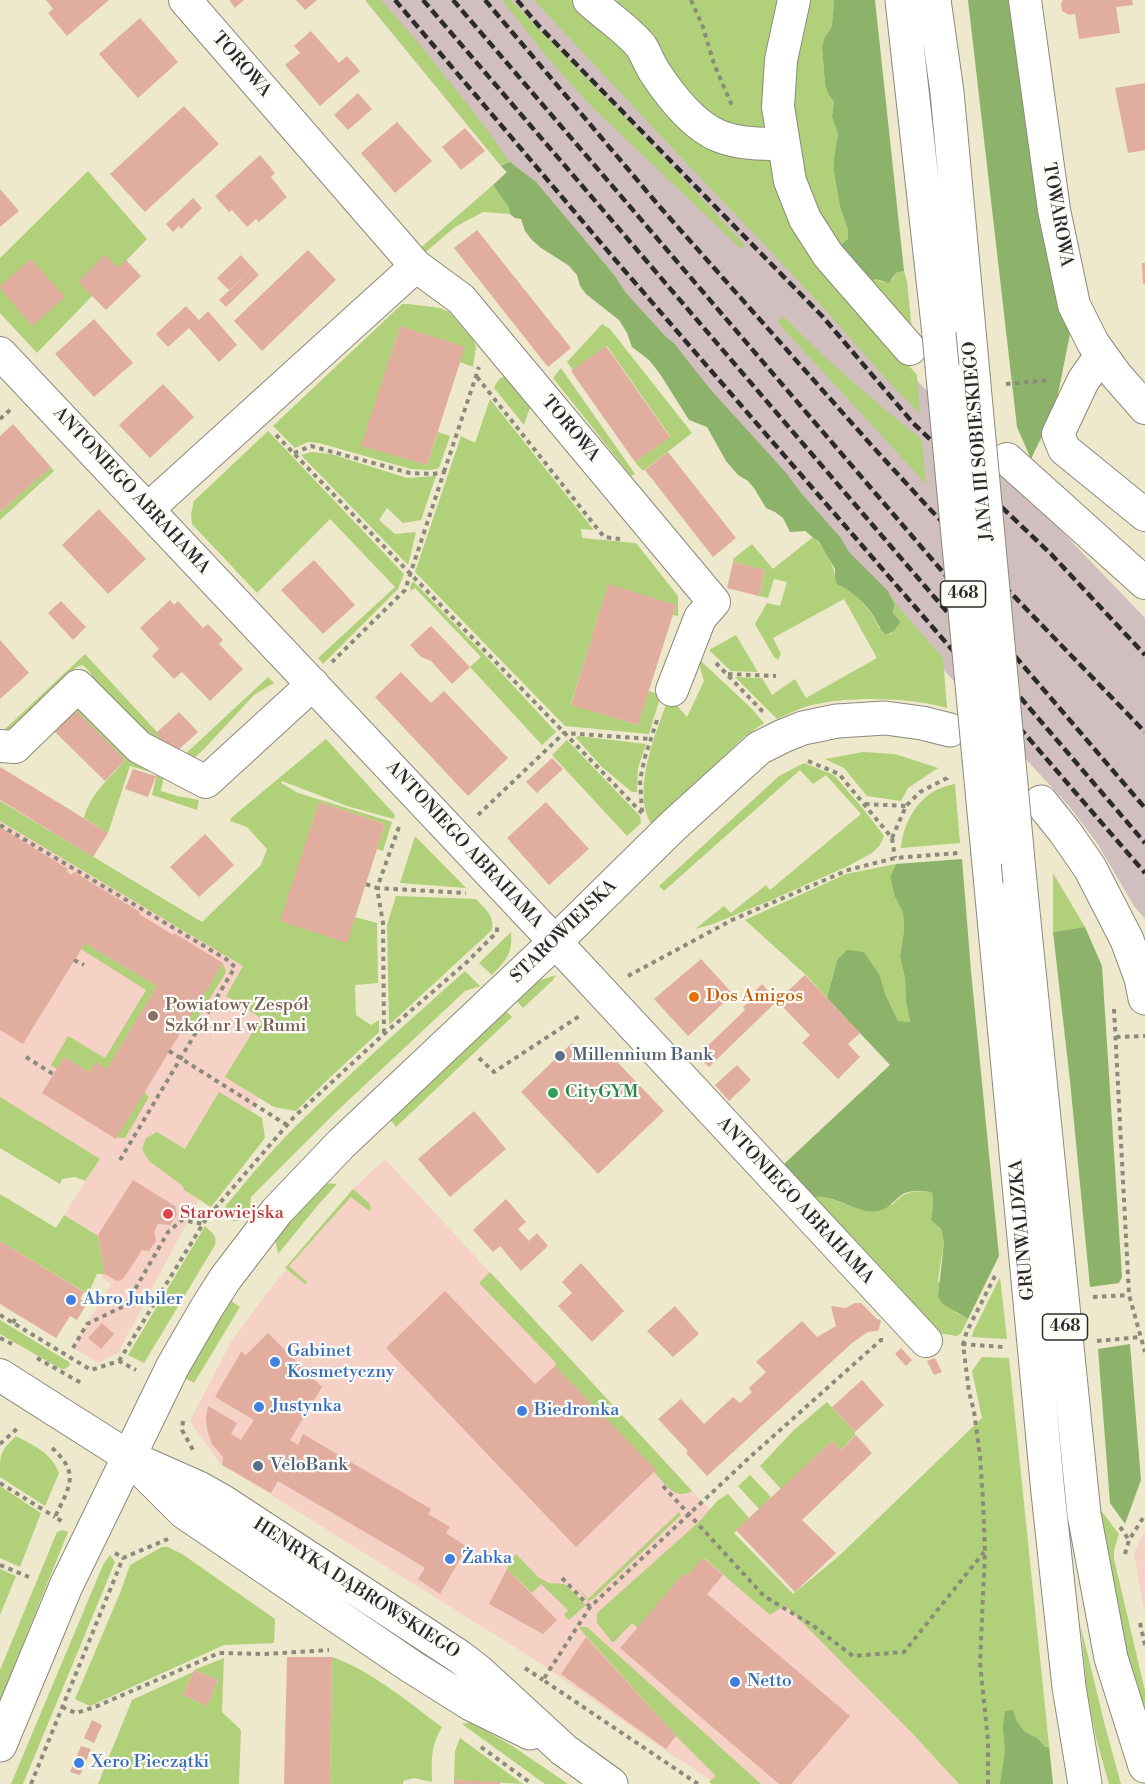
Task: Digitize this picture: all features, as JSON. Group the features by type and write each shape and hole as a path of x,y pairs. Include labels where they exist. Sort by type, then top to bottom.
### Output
{"main road":[{"name":"JANA III SOBIESKIEGO","path":"902,0 939,334 978,853"},
{"name":"JANA III SOBIESKIEGO","path":"934,0 986,379 1020,882"},
{"name":"STAROWIEJSKA","path":"0,1745 66,1586 164,1386 206,1309 277,1210 341,1144 555,942 673,826 759,748 802,728 837,721 885,718 922,723 950,730"},
{"path":"1041,802 1090,868 1127,940 1141,978 1145,999"},
{"name":"GRUNWALDZKA","path":"978,853 1070,1687 1085,1784"},
{"name":"GRUNWALDZKA","path":"1020,882 1084,1514 1111,1658 1145,1766"},
{"name":"HENRYKA DĄBROWSKIEGO","path":"129,1457 184,1512 423,1675 471,1704 564,1750 611,1784"}],"street":[{"name":"TOROWA","path":"185,0 416,266 462,299 714,602 700,618 692,640"},
{"path":"589,0 641,47 676,102 698,122 718,135 738,141 783,144"},
{"path":"794,0 781,60 778,107 790,181 805,219 828,255 910,349"},
{"name":"TOWAROWA","path":"1025,0 1054,210 1074,305 1101,355 1145,408"},
{"path":"148,509 416,266"},
{"name":"ANTONIEGO ABRAHAMA","path":"0,353 148,509 322,673 555,942 926,1341"},
{"path":"1101,355 1083,381 1058,434 1064,449 1145,515"},
{"path":"1007,459 1145,583"},
{"path":"672,690 692,640"},
{"path":"0,746 15,747 78,686 139,747 206,782 322,673"},
{"name":"HENRYKA DĄBROWSKIEGO","path":"0,1375 129,1457"}],"path":[{"path":"691,0 703,27 714,63 728,92 735,114 738,141"},
{"path":"322,673 405,590 481,360"},
{"path":"986,379 1057,379"},
{"path":"254,413 642,813"},
{"path":"294,453 311,446 410,473 444,472"},
{"path":"692,640 764,713"},
{"path":"727,674 776,676"},
{"path":"643,820 640,780 666,696 672,690"},
{"path":"475,818 564,733 651,739"},
{"path":"799,757 838,774 892,838 895,858"},
{"path":"892,838 906,806 920,792 947,778 950,771"},
{"path":"864,804 906,806"},
{"path":"384,1034 382,924 377,888 401,823"},
{"path":"0,825 189,937 235,967 120,1160"},
{"path":"479,1058 494,1072 579,1017 631,974 732,920 848,870 895,858 978,853"},
{"path":"366,884 377,888 470,893"},
{"path":"0,1315 91,1370 119,1361 204,1224 287,1125 384,1034 467,962 496,932 497,921"},
{"path":"74,960 84,965"},
{"path":"1113,1005 1129,1295 1145,1352"},
{"path":"1116,1037 1145,1036"},
{"path":"169,1051 287,1125"},
{"path":"26,1057 53,1074"},
{"path":"73,1348 87,1324 126,1305 168,1232 182,1220 204,1224"},
{"path":"988,1784 988,1740 980,1662 985,1552 980,1456 963,1344 1000,1267"},
{"path":"1086,1297 1129,1295"},
{"path":"13,1323 17,1315"},
{"path":"1096,1341 1141,1337"},
{"path":"0,1338 21,1350"},
{"path":"543,1680 590,1607 750,1457 881,1340 1003,1347"},
{"path":"31,1355 83,1384"},
{"path":"119,1361 189,1403 183,1415 182,1430 192,1449 199,1454"},
{"path":"0,1445 20,1426"},
{"path":"48,1444 65,1459 70,1471 69,1488 55,1517"},
{"path":"0,1483 123,1558"},
{"path":"663,1486 764,1596 812,1625 853,1656 904,1652 985,1552"},
{"path":"1126,1560 1125,1553 1129,1540 1145,1515"},
{"path":"31,1784 123,1558 168,1538 177,1545"},
{"path":"0,1565 29,1577"},
{"path":"562,1578 590,1607"},
{"path":"1140,1623 1145,1645"},
{"path":"62,1707 76,1713 95,1707 219,1653 265,1654 339,1650 328,1644"},
{"path":"524,1667 698,1784"},
{"path":"478,1745 532,1784"}],"shaded area":[{"path":"365,0 563,0 910,373 1145,618 1145,919 1134,906 1097,843 1069,806 927,652 501,166"},
{"name":"Powiatowy Zespół Szkół nr 1 w Rumi","path":"0,801 317,991 285,1054 204,1190 118,1353 98,1363 73,1348 111,1284 102,1277 92,1232 64,1215 99,1160 0,1098"},
{"path":"385,1159 692,1491 793,1594 911,1732 959,1784 717,1784 537,1661 220,1463 190,1421 231,1342 266,1294 354,1188"},
{"path":"1145,1531 1145,1615 1134,1553"}],"green space":[{"path":"365,0 381,0 417,41 510,162 501,166"},
{"path":"502,0 511,0 663,157 745,245 741,249 588,103 548,58"},
{"path":"534,0 580,0 764,160 772,161 848,295 917,375 920,414 764,244"},
{"path":"617,0 782,0 768,126 762,131 707,119 612,14"},
{"path":"809,0 834,0 832,26 822,47 825,84 834,102 832,117 838,134 834,172 840,207 848,230 848,239 840,249 822,221 805,179 792,99 804,16"},
{"path":"834,0 875,0 904,271 896,273 889,283 876,279 869,282 840,249 848,239 848,230 840,207 834,172 838,134 832,117 834,102 825,84 822,47 832,26"},
{"path":"968,0 1008,0 1050,251 1071,329 1055,409 1031,459 1017,427"},
{"path":"510,162 536,182 615,276 626,293 674,343 710,389 787,474 840,537 849,552 888,591 894,604 893,613 900,622 894,631 885,634 862,602 837,584 835,569 819,542 805,531 790,532 783,518 766,508 754,488 726,461 707,427 689,420 660,374 649,360 632,347 619,320 586,294 580,286 577,275 568,265 541,248 525,231 521,219 510,214 509,208 493,185 507,172 501,166"},
{"path":"88,171 147,239 37,353 0,313 0,258"},
{"path":"493,185 509,208 510,214 483,212 455,227 427,251 419,254 418,250"},
{"path":"904,271 912,330 869,282 876,279 883,282 893,279 896,273"},
{"path":"402,304 440,308 449,312 476,346 473,367 460,362 464,347 400,326 362,445 427,465 438,432 450,436 439,468 411,469 319,443 308,442 295,448 273,426"},
{"path":"784,317 851,380 922,440 926,484 777,322"},
{"path":"602,324 610,329 692,433 643,471 635,462 670,436 607,346 573,370 567,362"},
{"path":"561,368 635,474 631,476 553,378"},
{"path":"506,376 533,399 524,425 494,388 498,380"},
{"path":"490,399 594,530 581,529 582,538 636,543 678,596 678,616 673,615 676,605 608,585 571,704 637,725 649,691 661,695 649,734 565,726 415,572 461,436 475,443"},
{"path":"268,431 404,574 398,589 323,664 318,658 395,587 330,519 257,593 192,524 191,514 194,501"},
{"path":"312,452 331,454 407,478 436,476 421,520 403,523 387,508 379,520 395,534 416,532 408,565 301,455"},
{"path":"51,467 54,471 0,520 0,512"},
{"path":"813,537 827,556 835,578 866,607 879,628 890,634 898,627 888,591 896,604 943,658 947,708 898,700 844,700 808,706 777,719 735,677 762,678 772,695 795,679 806,698 877,658 844,599 773,638 781,654 778,660 755,624 767,603 780,606 787,582 774,579 768,598 759,596 765,570 733,562 733,559 752,544 773,569"},
{"path":"413,581 556,732 542,745 470,667 481,657 415,588 411,591"},
{"path":"736,635 758,672 731,671 709,650"},
{"path":"85,654 181,758 268,677 274,683 254,695 189,763 136,731 94,686 91,674 82,665 75,668 6,736 0,735 0,730 4,730"},
{"path":"701,661 764,723 744,737 652,825 646,811 644,795 645,778 653,743 669,696 687,717 704,681 699,664"},
{"path":"76,705 164,776 161,791 199,800 197,810 152,795 157,774 130,766 108,833 84,818 91,801 125,760 76,712 55,732 52,728"},
{"path":"578,736 646,744 638,768 637,792 632,792 602,767 576,738"},
{"path":"326,739 395,815 394,819 347,806 282,781 281,783 298,793 392,822 383,851 377,849 385,824 319,802 281,921 355,917 377,923 378,983 355,985 356,1015 371,1025 379,1020 379,1032 296,1111 274,1107 225,1077 261,1018 226,996 243,966 0,821 0,801 202,922 261,865 267,849 247,827 230,821 231,818"},
{"path":"567,740 640,816 641,823 627,836 552,755"},
{"path":"863,752 895,754 938,768 908,788 901,801 867,796 844,768 825,759"},
{"path":"804,763 834,775 884,836 880,845 872,853 846,867 713,924 695,929 724,906 731,913 766,885 770,890 861,814 826,775 813,784 800,770 664,891 659,886 779,776"},
{"path":"955,784 960,843 901,848 906,826 917,806 933,792"},
{"path":"415,836 466,888 400,883"},
{"path":"962,859 999,1256 968,1319 943,1304 938,1297 944,1242 941,1229 931,1220 932,1192 907,1192 884,1209 861,1210 830,1198 814,1197 784,1164 890,1065 827,998 837,960 847,950 864,952 880,976 886,996 898,1021 910,1022 900,957 904,930 903,913 895,897 890,878 896,864"},
{"path":"896,864 890,879 903,913 904,930 900,957 910,1022 898,1022 880,976 837,959 827,998 807,976 745,920 846,874"},
{"path":"1053,873 1085,927 1053,932"},
{"path":"396,896 476,899 488,913 493,925 492,930 389,1025 387,925"},
{"path":"1085,927 1102,966 1122,1277 1119,1283 1090,1287 1053,932"},
{"path":"511,932 508,956 492,975 479,963"},
{"path":"85,943 157,986 107,1069 96,1062 89,1072 64,1057 57,1069 51,1065 68,1036 105,1058 146,990 81,949"},
{"path":"223,963 226,972 188,1034 180,1033"},
{"path":"465,971 480,986 465,991 335,1113 251,1197 250,1211 246,1216 239,1221 232,1221 221,1212 296,1126"},
{"path":"556,975 523,1008 516,1000 538,981"},
{"path":"505,1010 512,1017 396,1127 390,1119"},
{"path":"144,1092 149,1097 125,1138 117,1137"},
{"path":"219,1092 262,1118 265,1138 211,1207 184,1190 183,1186 149,1161 142,1149 146,1138 157,1132 185,1149"},
{"path":"0,1097 100,1159 85,1181 75,1177 62,1179 60,1184 0,1148"},
{"path":"784,1164 814,1197 825,1196 855,1208 892,1205 909,1193 932,1192 931,1220 941,1229 944,1242 938,1280 955,1312 968,1319 961,1333 957,1336 938,1333 781,1168"},
{"path":"324,1183 337,1184 278,1254 275,1238"},
{"path":"353,1189 370,1204 371,1211 351,1197 289,1266 308,1283 305,1284 285,1268"},
{"path":"0,1194 56,1228 64,1215 98,1236 105,1274 97,1274 88,1294 0,1241"},
{"path":"205,1226 215,1237 215,1245 144,1363 128,1355"},
{"path":"490,1272 692,1491 680,1494 671,1490 654,1472 655,1470 555,1366 556,1363 479,1283"},
{"path":"1000,1277 1007,1339 972,1337 973,1332"},
{"path":"230,1300 240,1307 194,1383 185,1378"},
{"path":"0,1320 69,1362 70,1365 61,1369 0,1334"},
{"path":"1130,1344 1141,1480 1125,1524 1110,1503 1098,1349"},
{"path":"982,1357 1009,1358 1053,1784 959,1784 911,1732 785,1605 770,1615 704,1558 687,1576 684,1574 638,1628 632,1623 612,1642 597,1623 597,1613 700,1521 717,1501 728,1494 749,1518 734,1533 793,1594 839,1556 982,1418 972,1371"},
{"path":"827,1402 855,1432 855,1435 841,1450 832,1441 781,1489 760,1466 794,1430"},
{"path":"16,1436 51,1459 59,1473 45,1506 0,1477 2,1453"},
{"path":"750,1475 771,1497 759,1509 738,1486"},
{"path":"0,1486 41,1513 20,1567 0,1558"},
{"path":"1100,1509 1119,1534 1114,1559 1145,1691 1145,1721 1117,1619"},
{"path":"679,1512 681,1515 593,1599 588,1601 575,1584 588,1599"},
{"path":"62,1530 68,1532 0,1701 0,1670 57,1532"},
{"path":"162,1547 168,1547 182,1554 275,1619 274,1643 224,1645 90,1706 75,1699 130,1565"},
{"path":"516,1554 538,1577 549,1583 565,1584 586,1605 569,1620 564,1615 568,1610 541,1584 532,1593 507,1569"},
{"path":"110,1555 115,1562 23,1784 11,1784 103,1565"},
{"path":"0,1569 16,1576 0,1615"},
{"path":"587,1627 761,1784 712,1784 709,1782 716,1776 676,1736 579,1628"},
{"path":"1081,1627 1121,1784 1109,1784 1096,1738 1087,1693"},
{"path":"332,1657 361,1670 442,1727 434,1747 432,1782 414,1778 403,1781 403,1784 330,1784"},
{"path":"224,1658 222,1712 241,1730 239,1784 98,1784 132,1700 193,1672 183,1695 207,1706 218,1680 194,1670"},
{"path":"1013,1710 1017,1722 1025,1732 1037,1738 1045,1747 1049,1747 1053,1784 1000,1784 1005,1751 1003,1728 1005,1711"},
{"path":"471,1722 514,1747 568,1784 545,1784 462,1724"},
{"path":"460,1738 523,1784 454,1780 455,1751"}],"building":[{"path":"46,0 109,0 67,36 48,13 53,9"},
{"path":"229,0 244,0 235,8"},
{"path":"296,0 317,0 305,10"},
{"path":"1063,0 1132,0 1133,5 1116,7 1120,33 1079,39 1075,14 1069,15 1062,11"},
{"path":"140,18 178,62 138,98 99,54"},
{"path":"311,31 339,63 347,56 360,71 320,106 285,65 300,53 294,46"},
{"path":"1145,83 1145,150 1128,153 1115,88"},
{"path":"358,93 372,109 348,130 334,115"},
{"path":"184,106 219,144 145,212 110,174"},
{"path":"397,122 432,161 395,193 361,153"},
{"path":"465,128 485,151 461,170 442,147"},
{"path":"260,155 275,173 271,177 287,197 259,222 256,219 247,227 215,196"},
{"path":"0,189 19,211 0,227"},
{"path":"193,198 202,208 181,229 179,226 173,232 166,224"},
{"path":"477,230 571,348 548,367 454,248"},
{"path":"308,250 336,280 262,351 234,321"},
{"path":"105,255 118,268 126,260 141,276 106,310 78,282"},
{"path":"241,255 259,275 226,307 219,300 250,271 229,290 217,278"},
{"path":"31,259 65,297 32,326 0,288"},
{"path":"1142,263 1145,263 1145,284 1143,284"},
{"path":"186,306 199,320 208,311 237,345 219,362 189,328 168,347 156,334"},
{"path":"94,319 133,363 94,397 55,354"},
{"path":"400,326 465,347 427,465 361,446"},
{"path":"606,346 670,437 635,462 571,371"},
{"path":"163,384 194,417 150,458 119,425"},
{"path":"13,424 51,467 0,512 0,436"},
{"path":"668,452 736,538 713,557 645,470"},
{"path":"99,509 146,559 108,594 62,545"},
{"path":"314,560 355,605 323,634 281,590"},
{"path":"733,562 765,570 759,596 727,588"},
{"path":"608,584 676,605 638,725 571,705"},
{"path":"170,600 174,605 178,601 203,628 208,624 223,640 219,644 243,669 210,701 182,672 174,679 152,656 159,649 140,628"},
{"path":"61,601 86,627 73,640 48,613"},
{"path":"431,626 470,667 452,684 431,661 421,657 410,645"},
{"path":"0,640 29,673 0,699"},
{"path":"401,672 431,703 444,691 508,758 468,796 375,697"},
{"path":"76,711 125,760 105,781 55,732"},
{"path":"179,712 198,732 175,753 156,733"},
{"path":"552,758 563,769 537,793 526,782"},
{"path":"0,767 108,833 93,857 0,800"},
{"path":"133,769 156,776 148,797 125,789"},
{"path":"319,802 385,824 347,943 280,921"},
{"path":"546,802 589,849 549,885 507,838"},
{"path":"0,827 68,869 66,871 71,875 74,872 173,935 174,933 223,963 116,1139 42,1093 64,1057 89,1072 96,1062 107,1069 157,986 85,943 23,1044 0,1030"},
{"path":"205,834 234,865 199,897 170,867"},
{"name":"Dos Amigos","path":"701,959 733,994 688,1036 654,999"},
{"path":"805,975 860,1033 848,1044 860,1057 838,1079 802,1043 810,1035 777,1001"},
{"path":"762,984 777,1001 709,1067 697,1056 745,1010 743,1007 753,998 753,993"},
{"path":"572,1043 578,1048 596,1049 601,1045 664,1111 598,1174 521,1092"},
{"path":"737,1065 751,1080 729,1101 715,1085"},
{"path":"474,1111 506,1149 450,1197 418,1159"},
{"path":"133,1180 175,1206 177,1215 170,1225 158,1224 154,1232 156,1241 149,1251 142,1250 123,1279 117,1281 105,1274 98,1235"},
{"path":"506,1199 526,1222 518,1229 529,1241 537,1233 548,1246 521,1271 500,1246 493,1252 473,1230"},
{"path":"0,1241 84,1292 80,1299 87,1303 77,1320 70,1316 56,1338 0,1304"},
{"path":"581,1263 624,1311 592,1342 558,1306 572,1293 562,1282"},
{"name":"Biedronka","path":"445,1291 535,1384 555,1366 656,1470 576,1547 386,1348"},
{"path":"855,1303 861,1303 877,1319 881,1320 879,1329 868,1332 852,1343 707,1476 686,1453 688,1451 658,1419 681,1399 704,1424 733,1397 740,1403 752,1392 749,1388 766,1372 756,1362 802,1321 817,1337 836,1326 831,1306 846,1308"},
{"path":"675,1306 699,1334 673,1357 647,1331"},
{"path":"102,1323 114,1334 101,1349 88,1338"},
{"path":"268,1333 322,1387 290,1440 298,1445 303,1434 431,1509 428,1514 450,1527 446,1533 467,1547 440,1594 418,1579 425,1568 404,1555 278,1481 271,1493 222,1465 223,1457 212,1444 207,1429 208,1406 237,1423 231,1434 241,1440 254,1420 215,1397 241,1352 246,1355"},
{"path":"901,1348 912,1360 906,1366 895,1354"},
{"path":"935,1358 942,1372 934,1375 927,1361"},
{"path":"862,1380 884,1405 855,1432 832,1407"},
{"path":"856,1435 872,1453 802,1520 836,1553 795,1592 736,1530 832,1441 841,1450"},
{"name":"Netto","path":"703,1558 723,1575 707,1594 850,1716 791,1784 779,1784 620,1648 684,1573 687,1576"},
{"path":"507,1569 557,1620 543,1634 489,1604"},
{"path":"586,1637 676,1736 666,1749 561,1674"},
{"path":"287,1657 332,1657 330,1784 284,1784"},
{"path":"194,1670 218,1680 207,1706 183,1695"},
{"path":"92,1720 102,1725 94,1743 84,1738"},
{"path":"81,1746 91,1749 80,1775 70,1772"},
{"path":"454,1780 500,1782 500,1784 454,1784"}],"railway":[{"path":"395,0 612,256 1145,873"},
{"path":"423,0 1145,843"},
{"path":"453,0 1145,808"},
{"path":"485,0 660,207 873,447 1145,732"},
{"path":"517,0 538,25 823,317 913,423 1051,554 1145,655"}],"place":[{"name":"Dos Amigos","path":"694,997"},
{"name":"Powiatowy Zespół Szkół nr 1 w Rumi","path":"153,1016"},
{"name":"Millennium Bank","path":"560,1056"},
{"name":"CityGYM","path":"553,1093"},
{"name":"Starowiejska","path":"168,1214"},
{"name":"Abro Jubiler","path":"71,1300"},
{"name":"Gabinet Kosmetyczny","path":"275,1362"},
{"name":"Justynka","path":"259,1407"},
{"name":"Biedronka","path":"522,1411"},
{"name":"VeloBank","path":"258,1466"},
{"name":"Żabka","path":"450,1559"},
{"name":"Netto","path":"735,1682"},
{"name":"Xero Pieczątki","path":"79,1763"}]}
